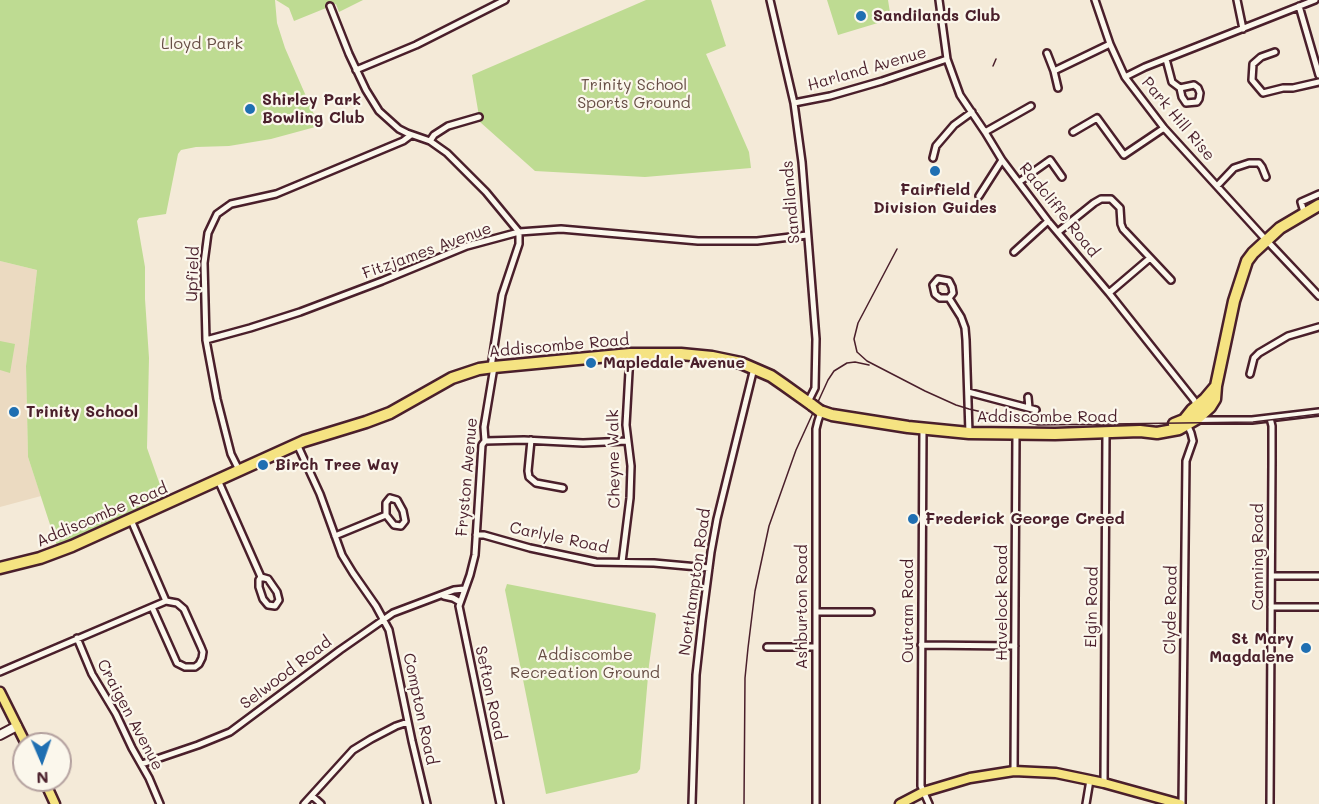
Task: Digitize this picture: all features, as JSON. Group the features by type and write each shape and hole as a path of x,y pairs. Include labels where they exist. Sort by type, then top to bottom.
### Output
{"highway":[{"path":"1268,242 1280,228 1319,205"},
{"path":"1201,409 1210,407 1215,399 1234,301 1247,261 1252,253 1319,211"},
{"name":"Addiscombe Road","path":"0,568 50,555 297,444 379,417 401,408 458,376 493,367 630,354 681,354 712,357 754,368 777,380 815,408 832,415 923,429 969,433 1170,432 1189,422 1201,409"}],"main road":[{"path":"0,692 4,710 20,732"},
{"path":"900,804 923,792 970,778 1014,771 1056,773 1104,783 1181,804"}],"street":[{"path":"356,70 416,45 506,0"},
{"name":"Sandilands","path":"770,0 794,103 802,162 816,339 815,408"},
{"name":"Radcliffe Road","path":"939,0 946,59 960,94 1002,159 1048,221 1109,293 1201,409"},
{"name":"Park Hill Rise","path":"1095,0 1110,44 1125,77 1164,128 1319,296"},
{"path":"1237,0 1243,29"},
{"path":"1125,77 1316,0"},
{"path":"330,6 356,70 378,109 393,125 404,132 430,141 450,156 486,192 519,232 519,244 502,295 493,367"},
{"path":"1299,6 1319,75"},
{"path":"1310,44 1319,42"},
{"path":"1054,71 1110,44"},
{"path":"1047,52 1059,88"},
{"path":"1275,52 1261,57 1253,64 1252,80 1263,93 1319,82"},
{"name":"Harland Avenue","path":"794,103 830,96 882,81 946,59"},
{"path":"1166,59 1172,82 1180,88"},
{"path":"986,132 1031,106"},
{"path":"933,158 936,146 954,125 972,112"},
{"path":"430,141 434,135 448,126 479,117"},
{"path":"1073,132 1097,118 1124,155 1164,128"},
{"name":"Upfield","path":"239,470 231,454 206,340 204,263 208,233 217,214 231,204 276,194 403,141 411,135"},
{"path":"979,196 1002,159"},
{"path":"1019,182 1050,160 1062,177"},
{"path":"1217,186 1234,168 1249,163 1259,163 1266,177"},
{"path":"1304,212 1301,202 1319,194"},
{"path":"1058,232 1094,203 1101,199 1111,199 1120,208 1123,230 1171,280"},
{"path":"1014,252 1048,221"},
{"name":"Fitzjames Avenue","path":"206,340 300,312 467,246 519,232 561,229 698,241 757,241 807,235"},
{"path":"1109,293 1150,258"},
{"path":"950,298 965,328 969,433"},
{"path":"1250,374 1254,358 1259,353 1288,336 1319,327"},
{"name":"Cheyne Walk","path":"622,562 630,500 631,466 626,413 630,354"},
{"name":"Fryston Avenue","path":"465,589 474,561 482,445 485,441 484,423 493,367"},
{"name":"Northampton Road","path":"692,804 696,678 709,568 717,518 754,368"},
{"path":"968,392 1036,410"},
{"path":"1028,397 1029,408"},
{"name":"Ashburton Road","path":"815,408 816,804"},
{"name":"Addiscombe Road","path":"1189,422 1252,420 1319,412"},
{"name":"Canning Road","path":"1270,418 1272,426 1270,804"},
{"name":"Clyde Road","path":"1181,804 1186,461 1193,441 1189,422"},
{"name":"Outram Road","path":"923,429 921,645 921,786 923,792"},
{"name":"Elgin Road","path":"1104,783 1106,433"},
{"name":"Havelock Road","path":"1014,771 1016,434"},
{"path":"485,441 531,440 583,443 627,441"},
{"path":"531,440 529,477 536,483 563,488"},
{"path":"297,444 350,568 384,620"},
{"path":"218,480 261,577 259,587 263,599 269,606 275,606 279,599 277,592 266,578 261,577"},
{"path":"394,498 400,504 405,521 402,525 397,526 386,515 386,501 394,498"},
{"path":"335,536 386,515"},
{"path":"131,520 166,601"},
{"name":"Carlyle Road","path":"476,535 590,561 709,568"},
{"path":"1272,576 1319,576"},
{"name":"Selwood Road","path":"142,764 230,732 400,610 454,590 465,589"},
{"name":"Sefton Road","path":"465,589 460,602 460,616 500,804"},
{"path":"442,595 460,602"},
{"path":"0,672 166,601 177,603 184,609 201,647 202,658 195,667 185,667 177,663 152,607"},
{"path":"1271,607 1319,608"},
{"path":"816,612 871,612"},
{"name":"Compton Road","path":"384,620 390,636 428,804"},
{"name":"Craigen Avenue","path":"76,638 92,674 113,707 132,748 150,779 160,804"},
{"path":"921,645 1015,646"},
{"path":"767,647 816,647"},
{"path":"304,804 353,750 408,722"},
{"path":"0,735 17,726"},
{"path":"1086,804 1090,780"},
{"path":"923,792 929,804"},
{"path":"312,796 321,804"}],"shaded area":[{"name":"Trinity School","path":"0,261 37,270 26,366 28,457 41,496 0,507"}],"green space":[{"path":"0,0 275,0 277,23 285,48 319,126 271,139 229,146 196,147 181,150 178,154 166,214 139,218 137,221 145,267 149,358 147,448 165,499 57,546 28,457 26,366 37,270 0,261"},
{"name":"Lloyd Park","path":"276,0 363,0 339,12 336,4 294,21 289,8"},
{"name":"Trinity School Sports Ground","path":"646,0 711,0 726,46 706,54 749,152 751,168 645,177 535,171 480,122 472,75"},
{"name":"Sandilands Club","path":"827,0 888,0 891,19 838,35"},
{"path":"0,341 15,344 10,373 0,370"},
{"name":"Addiscombe Recreation Ground","path":"507,584 655,613 640,769 637,773 546,794 505,590"}],"tram line":[{"path":"993,66 996,59"},
{"path":"897,249 858,323 854,339 857,352 867,361 956,405 1038,425 1253,422 1319,414"},
{"path":"744,804 745,678 755,591 769,526 796,450 828,380 834,371 847,363 869,365"}],"place":[{"name":"Sandilands Club","path":"861,16"},
{"name":"Shirley Park Bowling Club","path":"250,109"},
{"name":"Fairfield Division Guides","path":"935,171"},
{"name":"Mapledale Avenue","path":"591,363"},
{"name":"Trinity School","path":"14,412"},
{"name":"Birch Tree Way","path":"263,465"},
{"name":"Frederick George Creed","path":"913,519"},
{"name":"St Mary Magdalene","path":"1306,648"}]}
